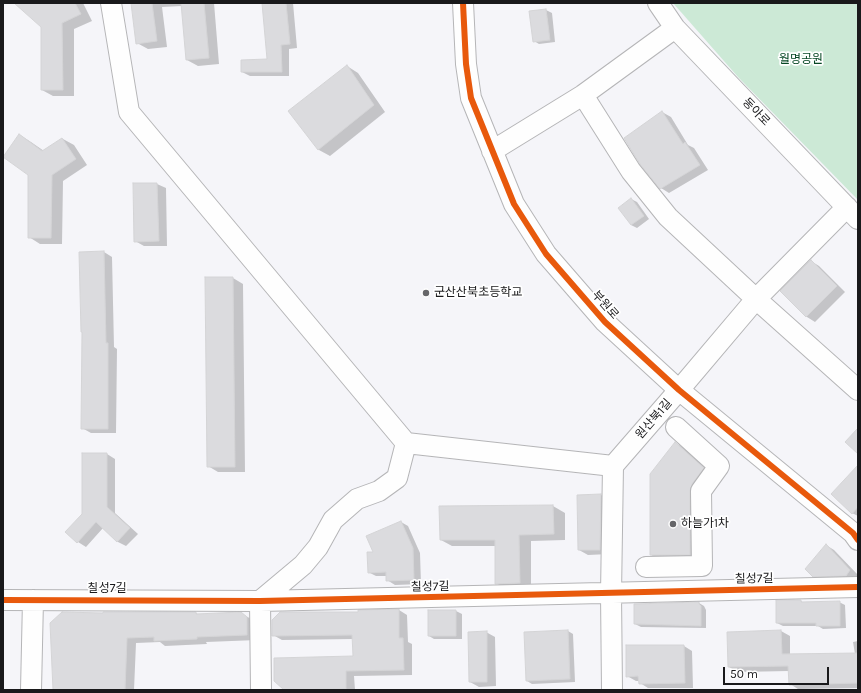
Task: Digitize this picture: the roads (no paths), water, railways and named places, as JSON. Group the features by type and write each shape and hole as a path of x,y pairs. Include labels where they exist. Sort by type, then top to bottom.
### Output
{"street":[{"path":"111,3 129,112 406,443 613,466 611,594 612,690"},
{"name":"부원로","path":"463,3 466,64 471,98 514,204 546,254 604,322 679,390 853,533 858,540"},
{"name":"동아로","path":"658,3 675,28 852,213"},
{"path":"492,150 583,94 675,28"},
{"path":"583,94 631,171 668,217 756,299 858,390"},
{"name":"원산북1길","path":"613,466 756,299 852,213"},
{"path":"676,427 719,466"},
{"path":"646,567 702,566 701,491 719,466 741,441"},
{"path":"260,690 260,601 303,565 318,546 333,520 357,500 379,491 397,478 406,443"},
{"name":"칠성7길","path":"3,600 260,601 611,594 858,587"},
{"path":"31,690 33,600"}],"place":[{"name":"군산산북초등학교","path":"426,293"},
{"name":"하늘가1차","path":"673,524"}],"park label":[{"name":"월명공원","path":"801,60"}]}
